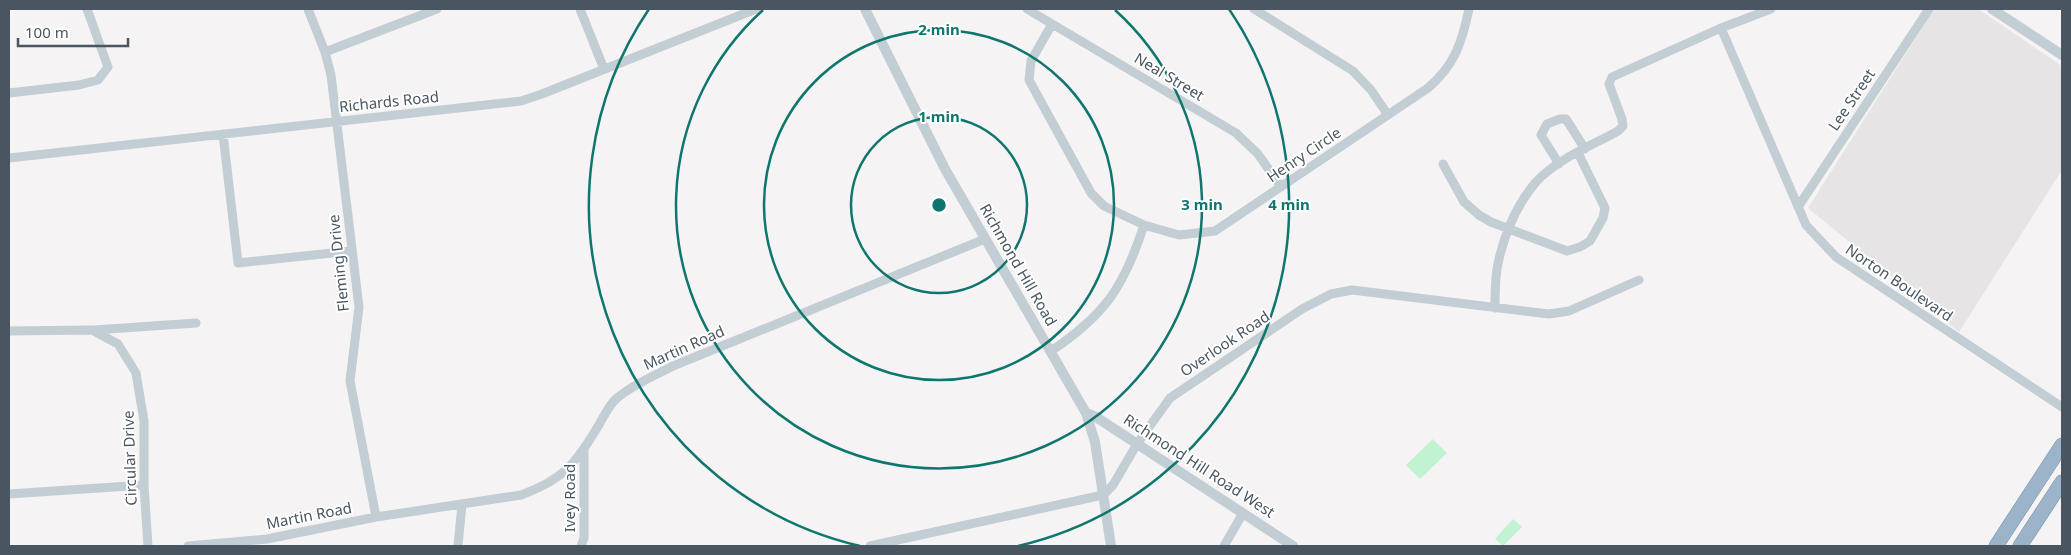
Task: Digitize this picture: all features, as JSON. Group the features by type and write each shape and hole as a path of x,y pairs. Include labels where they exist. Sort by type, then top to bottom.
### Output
{"highway":[{"path":"1996,546 2062,445"},
{"path":"2020,546 2062,482"}],"street":[{"path":"9,93 79,85 98,80 108,67 87,9"},
{"name":"Fleming Drive","path":"308,9 332,75 351,251 360,307 350,381 376,517"},
{"path":"325,52 437,9"},
{"path":"580,9 604,69"},
{"name":"Richards Road","path":"9,158 520,101 756,9"},
{"name":"Richmond Hill Road","path":"865,9 945,169 1086,413 1095,442 1111,546"},
{"name":"Neal Street","path":"1027,9 1236,133 1258,154 1281,187"},
{"path":"1254,9 1353,70 1371,90 1388,115"},
{"name":"Henry Circle","path":"1052,24 1031,60 1029,80 1091,193 1104,206 1144,226 1179,235 1215,231 1428,88 1452,62 1462,42 1469,9"},
{"path":"1494,308 1497,269 1510,229 1516,213 1536,182 1559,164 1618,131 1623,126 1609,84 1612,76 1720,28 1771,9"},
{"name":"Lee Street","path":"1798,206 1929,9"},
{"path":"1992,9 2062,55"},
{"name":"Norton Boulevard","path":"1720,28 1806,225 1836,257 2062,407"},
{"path":"1443,164 1464,202 1490,222 1567,251 1580,247 1590,241 1603,218 1605,208 1566,119 1547,124 1541,136 1559,164"},
{"path":"223,134 238,262 351,251"},
{"path":"1051,351 1082,329 1112,296 1133,259 1144,226"},
{"name":"Martin Road","path":"188,546 267,539 376,517 521,494 539,488 566,470 584,450 615,400 664,370 985,239"},
{"name":"Overlook Road","path":"1103,495 1113,485 1137,444 1170,398 1302,309 1331,294 1352,290 1549,314 1569,311 1639,280"},
{"name":"Circular Drive","path":"9,331 92,330 196,323"},
{"name":"Circular Drive","path":"92,330 118,344 136,373 144,421 144,485 148,546"},
{"name":"Richmond Hill Road West","path":"1086,413 1096,417 1293,546"},
{"name":"Ivey Road","path":"582,546 584,538 584,450"},
{"path":"9,494 144,485"},
{"path":"870,546 1103,495"},
{"path":"458,546 462,504"},
{"path":"1224,546 1243,513"}],"shaded area":[{"path":"1934,9 1978,9 2062,66 2062,170 1959,332 1808,208"}],"green space":[{"path":"1433,439 1447,453 1420,479 1406,465"},
{"path":"1513,519 1522,527 1503,546 1495,539"}]}
